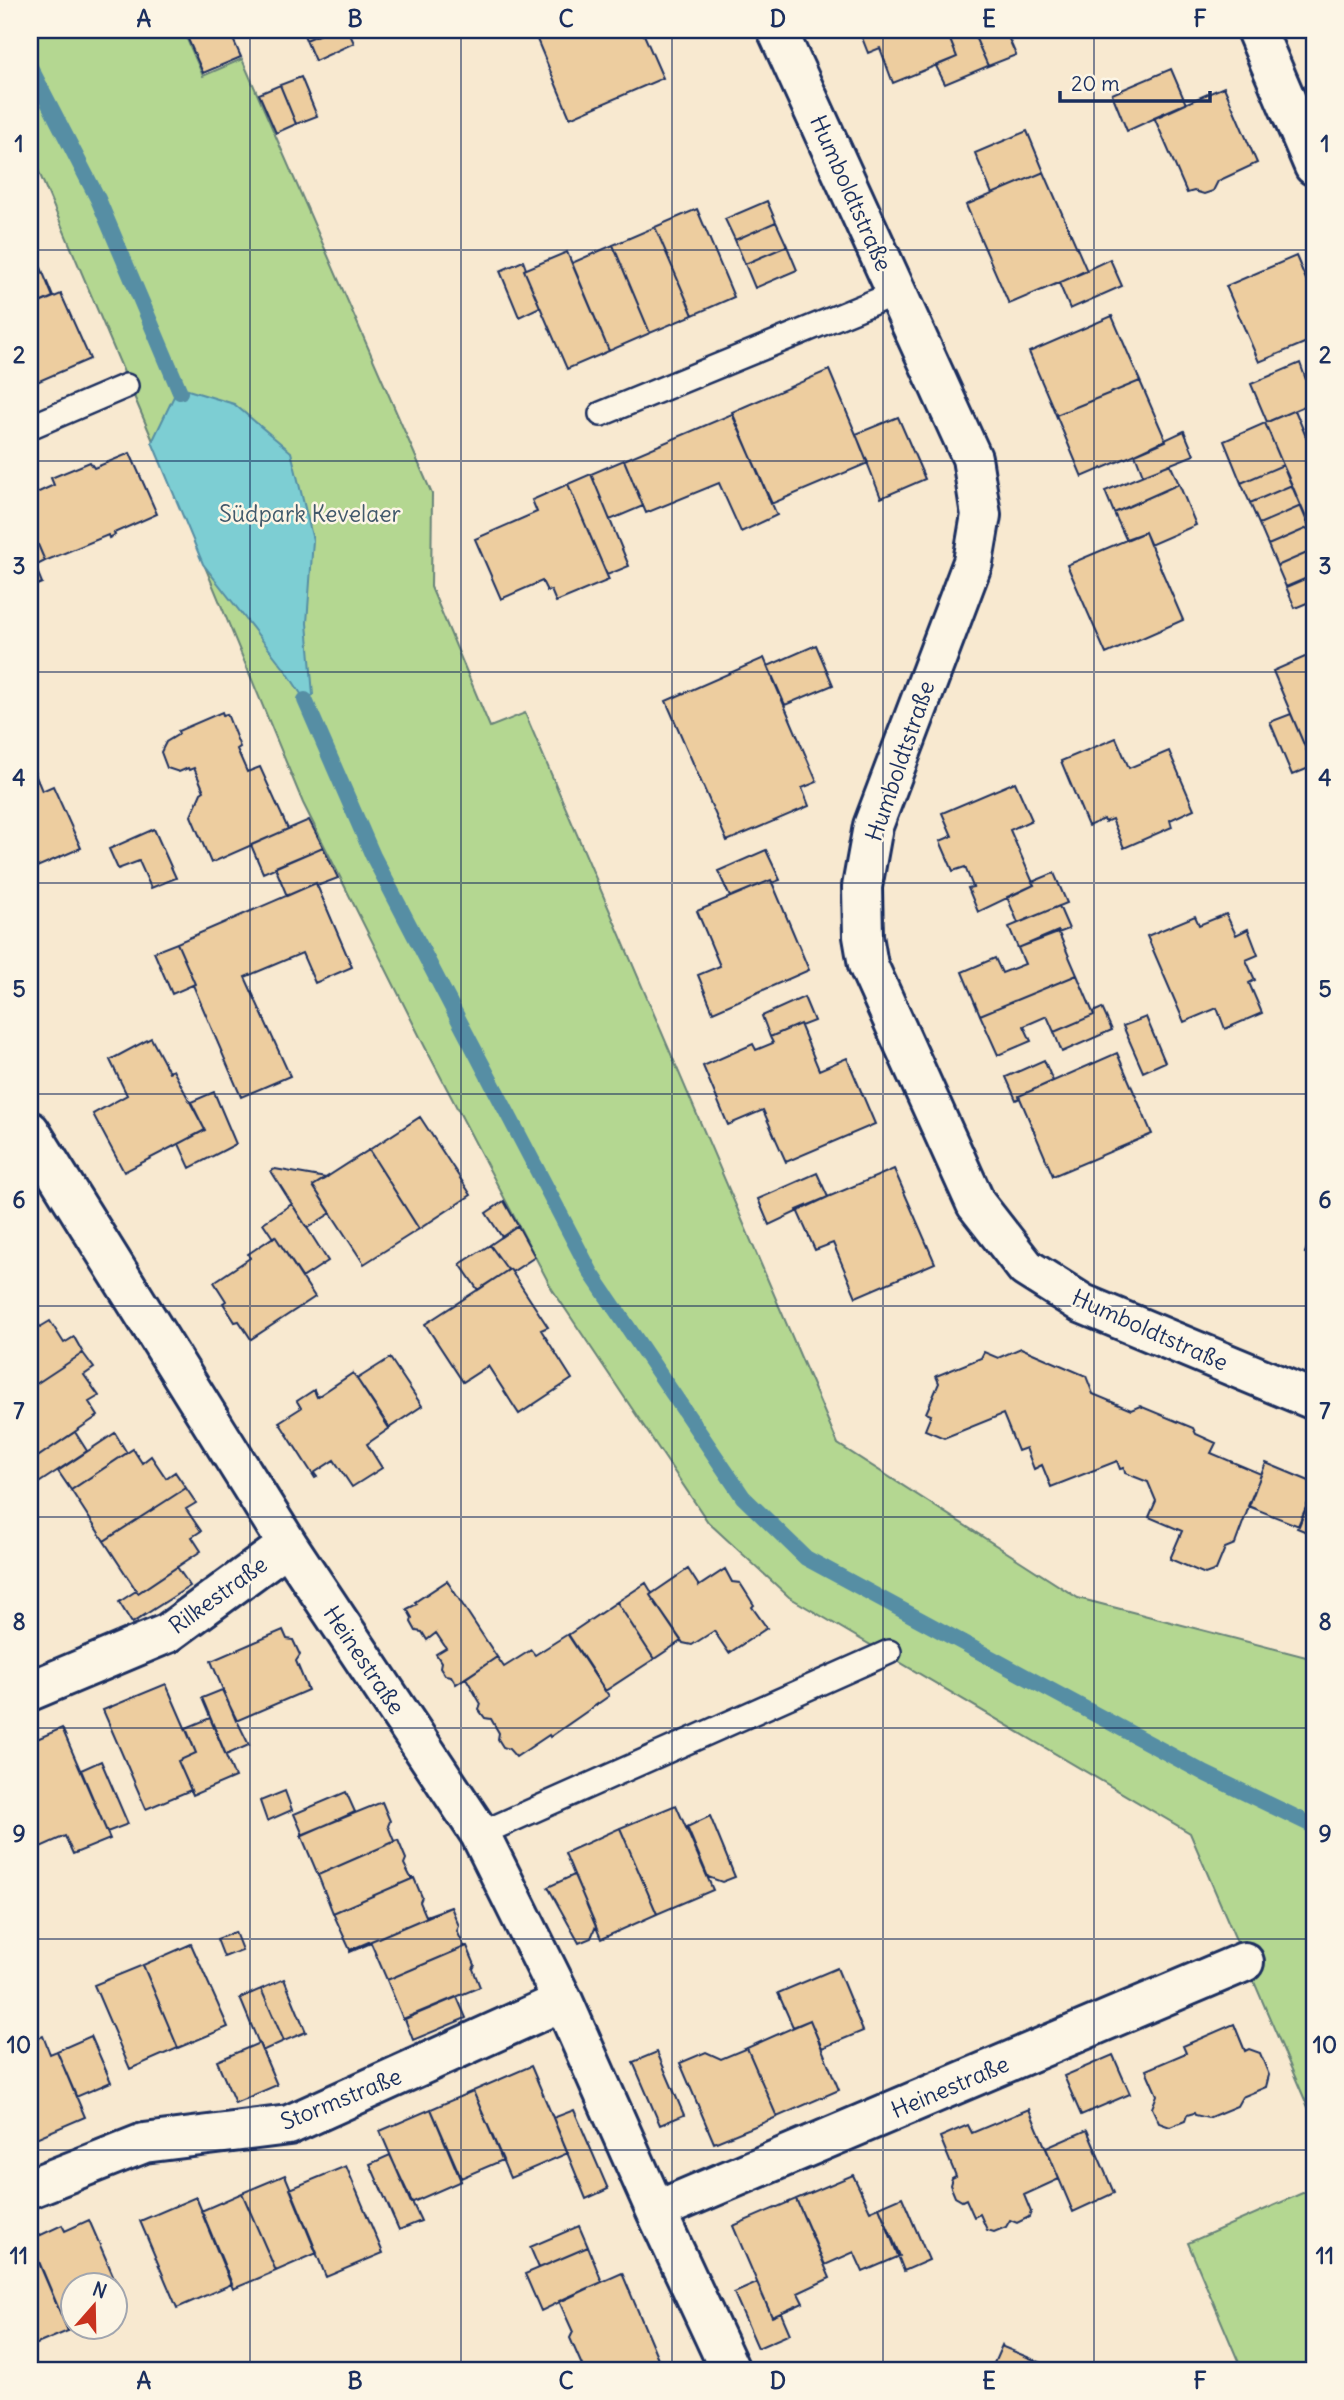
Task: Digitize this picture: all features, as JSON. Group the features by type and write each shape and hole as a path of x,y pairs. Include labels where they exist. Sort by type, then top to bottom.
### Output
{"street":[{"name":"Humboldtstraße","path":"777,30 972,458 981,515 974,562 873,826 862,887 863,936 867,965 976,1204 1026,1268 1083,1304 1314,1400"},
{"path":"1256,30 1314,166"},
{"name":"Heinestraße","path":"30,1131 288,1545 480,1834 564,2001 656,2211 730,2370"},
{"name":"Rilkestraße","path":"30,1691 168,1633 288,1545"},
{"name":"Heinestraße","path":"656,2211 1244,1962"},
{"name":"Stormstraße","path":"30,2188 144,2143 289,2125 564,2001"}],"lane":[{"path":"601,414 896,293"},
{"path":"30,427 126,386"},
{"path":"480,1834 889,1652"}],"green space":[{"name":"Südpark Kevelaer","path":"30,30 183,30 203,76 242,59 432,494 431,587 490,727 525,713 838,1444 1078,1598 1314,1659 1314,2121 1190,1833 789,1597 708,1522 552,1289 424,1045 303,803 30,151 30,98 36,95 30,83"},
{"path":"1314,2188 1314,2370 1242,2370 1188,2243"}],"water":[{"path":"188,390 234,404 291,452 313,540 307,623 313,695 305,700 286,671 203,564 152,442 175,394"}],"building":[{"path":"184,30 229,30 241,57 203,73"},
{"path":"302,30 330,30 306,40"},
{"path":"330,30 348,30 354,43 315,61 306,40"},
{"path":"533,30 642,30 663,78 570,118"},
{"path":"859,30 946,30 957,57 893,83 880,48 868,53"},
{"path":"946,30 972,30 988,66 945,84 936,66 957,57"},
{"path":"972,30 1005,30 1016,55 988,66"},
{"path":"1171,69 1186,104 1127,131 1112,94"},
{"path":"301,77 317,116 296,124 280,85"},
{"path":"280,85 296,124 276,133 259,94"},
{"path":"1224,87 1257,163 1218,181 1213,191 1204,194 1194,191 1187,193 1154,117"},
{"path":"1027,131 1044,172 992,194 975,153"},
{"path":"1044,172 1087,271 1009,304 966,205"},
{"path":"767,201 776,222 735,240 725,219"},
{"path":"697,209 734,297 693,315 655,227"},
{"path":"776,222 787,246 745,264 735,240"},
{"path":"655,227 693,315 650,333 613,245"},
{"path":"613,245 650,333 609,351 572,263"},
{"path":"787,246 797,270 755,288 745,264"},
{"path":"567,252 609,351 567,369 524,270"},
{"path":"1296,256 1314,298 1314,339 1259,362 1226,286"},
{"path":"37,258 53,297 30,307 30,261"},
{"path":"1110,259 1122,286 1070,309 1059,283"},
{"path":"523,261 524,270 540,307 519,317 500,271"},
{"path":"61,294 90,359 30,385 30,307"},
{"path":"1112,316 1140,381 1056,415 1029,352"},
{"path":"1300,363 1314,402 1267,422 1251,384"},
{"path":"829,370 868,463 771,504 732,412"},
{"path":"1140,381 1166,441 1082,477 1056,415"},
{"path":"1295,410 1314,456 1314,538 1265,423"},
{"path":"732,414 777,515 741,532 719,483 646,513 624,460"},
{"path":"898,417 925,479 881,498 856,434"},
{"path":"1265,423 1283,465 1241,483 1224,441"},
{"path":"1184,431 1194,455 1143,475 1135,454"},
{"path":"130,453 157,514 114,533 115,535 109,538 108,535 45,561 30,526 30,496 54,485 51,478 90,462 94,468"},
{"path":"624,460 643,506 610,520 591,474"},
{"path":"1170,464 1179,484 1114,513 1105,491"},
{"path":"1283,465 1292,485 1250,503 1241,483"},
{"path":"591,474 629,566 607,575 568,484"},
{"path":"568,484 609,580 556,602 551,590 547,591 542,581 501,599 475,539 537,512 532,500"},
{"path":"1179,484 1196,525 1150,545 1145,532 1126,539 1114,513"},
{"path":"1292,485 1301,506 1259,524 1250,503"},
{"path":"1301,506 1310,527 1268,545 1259,524"},
{"path":"30,526 45,561 35,566 42,583 30,588"},
{"path":"1310,527 1314,550 1277,566 1268,545"},
{"path":"1145,532 1183,620 1106,654 1067,565"},
{"path":"1314,550 1314,575 1286,587 1277,566"},
{"path":"1314,575 1314,600 1295,608 1286,587"},
{"path":"816,645 833,685 785,705 768,666"},
{"path":"1314,653 1314,752 1308,754 1273,671"},
{"path":"764,658 817,782 802,788 809,806 727,841 666,701"},
{"path":"222,712 223,715 227,714 247,772 260,767 288,829 211,863 191,816 204,791 194,768 179,772 167,768 161,752 166,742 179,734 178,731"},
{"path":"1291,714 1314,762 1314,766 1292,775 1270,722"},
{"path":"1116,738 1129,768 1169,751 1194,809 1170,820 1172,827 1124,848 1112,819 1105,822 1104,819 1088,826 1061,761"},
{"path":"30,762 42,791 53,786 81,848 30,870"},
{"path":"1015,782 1032,820 1010,830 1034,885 978,912 968,888 973,887 965,867 953,871 940,841 952,836 942,813"},
{"path":"309,820 323,847 263,873 251,845"},
{"path":"154,829 176,878 151,888 139,861 118,869 109,849"},
{"path":"323,847 338,878 317,886 316,883 287,896 275,867"},
{"path":"766,850 780,880 772,883 771,880 730,897 718,871"},
{"path":"1054,873 1067,903 1018,923 1007,897"},
{"path":"771,880 809,970 713,1012 698,975 720,966 697,911"},
{"path":"316,883 352,967 315,983 302,953 245,977 290,1076 241,1097 177,943"},
{"path":"1059,906 1069,929 1018,948 1009,927"},
{"path":"1226,914 1236,935 1248,929 1258,955 1246,960 1255,980 1249,983 1262,1013 1225,1029 1217,1008 1184,1022 1147,936 1195,916 1199,925"},
{"path":"1058,931 1077,975 980,1015 962,972 995,958 1002,973 1025,964 1018,948"},
{"path":"177,943 195,984 172,994 154,952"},
{"path":"1077,975 1094,1015 1054,1032 1047,1016 1024,1026 1031,1041 998,1055 980,1015"},
{"path":"804,997 814,1021 770,1037 762,1016"},
{"path":"1102,1008 1112,1030 1062,1052 1054,1032 1094,1015 1093,1012"},
{"path":"1146,1017 1165,1062 1143,1072 1123,1026"},
{"path":"800,1024 819,1070 847,1058 875,1124 786,1162 763,1110 728,1125 703,1066 753,1044 756,1050 773,1043 770,1037"},
{"path":"151,1038 169,1072 173,1070 205,1130 124,1172 93,1114 127,1095 110,1060"},
{"path":"1117,1053 1152,1134 1053,1176 1019,1096"},
{"path":"1044,1060 1053,1081 1019,1096 1016,1100 1006,1077"},
{"path":"214,1092 236,1144 190,1168 179,1144 205,1130 191,1102"},
{"path":"420,1117 471,1195 419,1229 369,1150"},
{"path":"369,1150 419,1229 364,1264 313,1186"},
{"path":"275,1169 326,1178 313,1186 331,1213 307,1228 271,1171"},
{"path":"894,1169 935,1263 856,1297 833,1243 815,1250 797,1210"},
{"path":"817,1173 828,1197 769,1225 758,1199"},
{"path":"504,1201 518,1226 502,1237 486,1213"},
{"path":"292,1204 328,1261 302,1278 275,1236 273,1238 263,1223"},
{"path":"518,1226 535,1257 512,1272 490,1245"},
{"path":"1314,1229 1314,1257 1305,1253"},
{"path":"275,1236 315,1297 251,1339 239,1321 235,1322 214,1282 250,1258 248,1254"},
{"path":"490,1245 508,1270 478,1290 460,1264"},
{"path":"510,1269 548,1327 541,1330 572,1379 519,1414 488,1366 463,1382 425,1324"},
{"path":"30,1314 40,1327 50,1321 64,1343 74,1337 83,1353 30,1388"},
{"path":"1021,1348 1086,1376 1093,1394 1131,1410 1140,1406 1193,1428 1196,1434 1216,1443 1211,1453 1261,1474 1235,1544 1225,1548 1216,1570 1205,1574 1170,1559 1182,1531 1149,1517 1156,1501 1148,1482 1125,1473 1117,1461 1051,1487 1042,1465 1034,1469 1026,1448 1018,1451 1003,1414 944,1438 925,1430 931,1415 926,1413 939,1383 936,1376 981,1358 984,1352 998,1358"},
{"path":"83,1353 94,1368 84,1375 99,1396 89,1402 98,1416 36,1458 30,1449 30,1388"},
{"path":"390,1358 422,1406 389,1428 357,1379"},
{"path":"353,1373 390,1428 367,1444 382,1468 352,1487 334,1460 314,1473 317,1477 315,1478 279,1422 301,1408 297,1401 314,1390 317,1397"},
{"path":"75,1432 87,1451 31,1488 30,1459 34,1456 36,1458"},
{"path":"115,1433 127,1453 71,1490 58,1471"},
{"path":"133,1449 142,1463 151,1456 166,1478 175,1472 186,1488 104,1541 71,1490"},
{"path":"1266,1463 1314,1483 1299,1526 1248,1506"},
{"path":"186,1488 196,1503 186,1509 201,1531 192,1537 201,1551 138,1593 104,1541"},
{"path":"1314,1489 1314,1535 1297,1528"},
{"path":"177,1567 190,1586 132,1623 119,1602 136,1591 138,1593"},
{"path":"688,1569 699,1586 725,1569 732,1582 740,1583 767,1628 729,1653 714,1631 692,1645 683,1643 650,1595"},
{"path":"447,1581 497,1657 456,1684 451,1676 445,1675 436,1654 446,1648 436,1633 427,1640 422,1632 416,1631 407,1609"},
{"path":"646,1583 652,1593 650,1595 681,1641 654,1659 617,1602"},
{"path":"617,1602 654,1659 605,1691 568,1635"},
{"path":"283,1630 287,1639 293,1640 300,1655 296,1661 308,1690 236,1721 211,1661"},
{"path":"568,1634 609,1696 516,1757 503,1747 491,1719 485,1718 479,1710 481,1704 466,1678 497,1657 504,1667 531,1650 535,1655"},
{"path":"166,1684 196,1753 178,1761 191,1790 146,1809 103,1710"},
{"path":"222,1690 249,1745 226,1755 202,1698"},
{"path":"210,1718 235,1777 193,1795 178,1761 196,1753 186,1728"},
{"path":"62,1728 110,1839 73,1854 65,1836 36,1849 30,1834 30,1742"},
{"path":"101,1761 128,1824 107,1832 81,1770"},
{"path":"285,1791 292,1810 267,1821 260,1801"},
{"path":"346,1792 355,1812 303,1835 294,1814"},
{"path":"382,1802 394,1841 398,1840 318,1875 301,1835"},
{"path":"676,1805 713,1890 657,1914 620,1828"},
{"path":"710,1816 735,1877 722,1882 708,1877 687,1827"},
{"path":"620,1828 657,1914 601,1939 565,1853"},
{"path":"398,1840 406,1859 404,1864 411,1878 414,1878 333,1913 318,1875"},
{"path":"574,1875 596,1926 591,1938 579,1943 548,1887"},
{"path":"414,1878 426,1916 451,1907 350,1950 333,1913"},
{"path":"451,1907 459,1926 457,1931 464,1946 467,1946 387,1980 371,1943 350,1952 350,1950"},
{"path":"235,1932 242,1950 224,1957 217,1939"},
{"path":"191,1944 228,2027 178,2048 143,1965"},
{"path":"467,1946 480,1987 403,2019 387,1980"},
{"path":"143,1965 178,2048 130,2069 94,1985"},
{"path":"837,1968 863,2031 822,2048 810,2020 793,2027 778,1993"},
{"path":"284,1979 306,2032 284,2041 261,1989"},
{"path":"261,1989 284,2041 262,2051 240,1998"},
{"path":"457,1997 466,2018 413,2040 405,2019"},
{"path":"810,2020 839,2090 777,2117 747,2048"},
{"path":"1234,2024 1245,2051 1249,2049 1260,2053 1269,2075 1266,2087 1242,2097 1237,2106 1208,2118 1194,2113 1187,2115 1185,2121 1170,2127 1159,2123 1152,2108 1157,2095 1146,2070 1186,2053 1183,2046"},
{"path":"30,2035 32,2041 43,2036 50,2054 57,2051 85,2117 36,2138 30,2122"},
{"path":"91,2036 111,2082 76,2097 57,2051"},
{"path":"259,2043 277,2085 235,2103 217,2061"},
{"path":"747,2048 777,2117 714,2143 680,2063 706,2052 721,2059"},
{"path":"657,2052 684,2115 660,2125 633,2062"},
{"path":"1113,2055 1130,2094 1081,2115 1064,2076"},
{"path":"531,2066 568,2153 510,2178 473,2091"},
{"path":"473,2091 503,2160 461,2178 431,2109"},
{"path":"431,2109 461,2181 411,2203 380,2131"},
{"path":"1029,2109 1059,2179 1024,2195 1031,2212 1029,2217 1017,2223 1010,2220 1006,2227 994,2232 987,2230 980,2214 974,2217 966,2199 962,2201 955,2197 950,2185 952,2178 956,2176 940,2137 968,2125 972,2133"},
{"path":"574,2110 608,2189 586,2199 553,2118"},
{"path":"1087,2130 1114,2193 1073,2212 1046,2148"},
{"path":"390,2155 421,2221 399,2230 370,2164"},
{"path":"346,2166 383,2253 326,2277 290,2189"},
{"path":"285,2175 317,2253 276,2271 242,2193"},
{"path":"853,2175 870,2211 879,2207 900,2256 863,2272 854,2252 825,2265 796,2199"},
{"path":"242,2193 276,2271 233,2289 201,2211"},
{"path":"196,2197 232,2284 177,2308 140,2221"},
{"path":"902,2197 929,2260 904,2271 879,2207"},
{"path":"796,2199 830,2278 798,2293 803,2303 772,2317 733,2226"},
{"path":"89,2220 111,2270 60,2270 60,2312 30,2240 62,2225 65,2231"},
{"path":"579,2226 588,2247 539,2268 530,2247"},
{"path":"30,2242 60,2312 60,2334 30,2347"},
{"path":"588,2247 602,2282 541,2311 525,2274"},
{"path":"622,2273 662,2368 584,2370 570,2338 573,2332 559,2301"},
{"path":"757,2283 772,2317 781,2313 790,2334 758,2348 734,2293"},
{"path":"1002,2345 1003,2347 1059,2370 991,2370"}],"waterway":[{"path":"30,67 98,199 180,392"},
{"path":"305,700 373,856 591,1273 743,1497 806,1558 1206,1774 1314,1826"}]}
